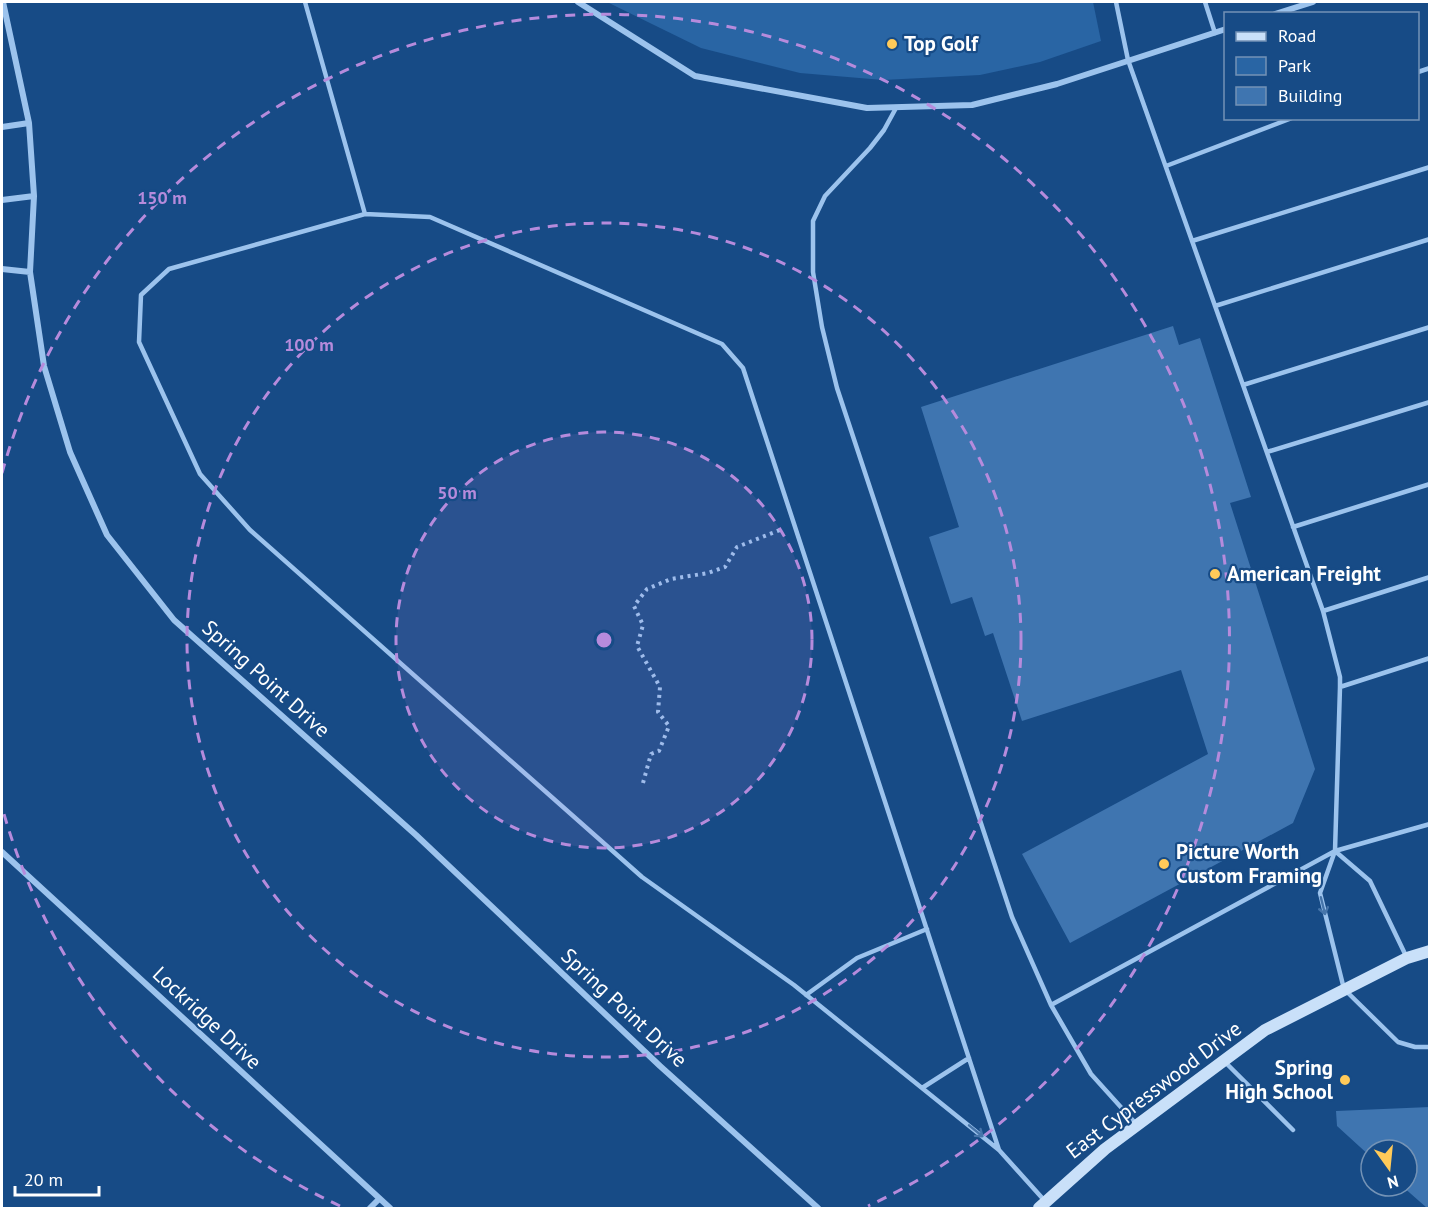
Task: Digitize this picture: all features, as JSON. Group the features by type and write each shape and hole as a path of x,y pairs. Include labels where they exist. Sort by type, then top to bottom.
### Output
{"main road":[{"name":"East Cypresswood Drive","path":"1043,1205 1105,1149 1265,1030 1407,958 1430,951"}],"street":[{"name":"Spring Point Drive","path":"3,2 29,123 34,196 30,272 44,366 70,452 107,535 174,620 416,835 660,1066 818,1209"},
{"path":"578,2 695,76 867,108 972,105 1057,84 1224,30"},
{"path":"1281,12 1313,2"},
{"path":"2,127 29,123"},
{"path":"2,200 34,196"},
{"path":"2,270 30,272"},
{"name":"Lockridge Drive","path":"2,852 390,1209"},
{"path":"370,1209 379,1199"}],"lane":[{"path":"305,2 365,214"},
{"path":"1116,2 1128,60 1323,610 1340,677 1335,851 1320,893 1344,989 1398,1042 1415,1047 1430,1047"},
{"path":"1205,2 1215,33"},
{"path":"896,108 884,130 870,148 825,196 813,220 813,272 822,327 837,388 1008,906 1051,1005 1091,1074 1137,1125"},
{"path":"1166,166 1287,120"},
{"path":"1192,241 1430,167"},
{"path":"999,1150 743,369 722,344 430,217 365,214 169,269 141,295 139,342 200,474 250,530 642,877 806,995 999,1150 1043,1205"},
{"path":"1215,306 1430,239"},
{"path":"1243,385 1430,327"},
{"path":"1267,452 1430,402"},
{"path":"1293,527 1430,484"},
{"path":"1323,610 1430,577"},
{"path":"1340,687 1430,658"},
{"path":"1051,1005 1335,851 1430,824"},
{"path":"1335,851 1370,881 1407,958"},
{"path":"806,995 857,958 927,929"},
{"path":"922,1088 969,1058"},
{"path":"1224,1061 1293,1130"}],"path":[{"path":"643,783 651,754 659,751 669,726 658,712 660,687 637,646 643,625 634,606 646,589 671,579 708,573 725,567 737,548 794,523"}],"green space":[{"name":"Top Golf","path":"607,2 1093,2 1101,41 1040,62 980,75 883,80 800,73 701,48"}],"building":[{"path":"1173,326 1179,345 1200,338 1251,497 1230,503 1315,769 1293,823 1070,943 1022,854 1208,754 1181,670 1022,721 993,633 985,636 972,597 951,604 929,537 959,527 921,407"},
{"path":"1430,1107 1430,1208 1416,1198 1419,1198 1419,1138 1359,1138 1359,1146 1337,1126 1336,1111"}],"place":[{"name":"Top Golf","path":"892,44"},
{"name":"American Freight","path":"1215,574"},
{"name":"Picture Worth Custom Framing","path":"1164,864"},
{"name":"Spring High School","path":"1345,1080"}]}
